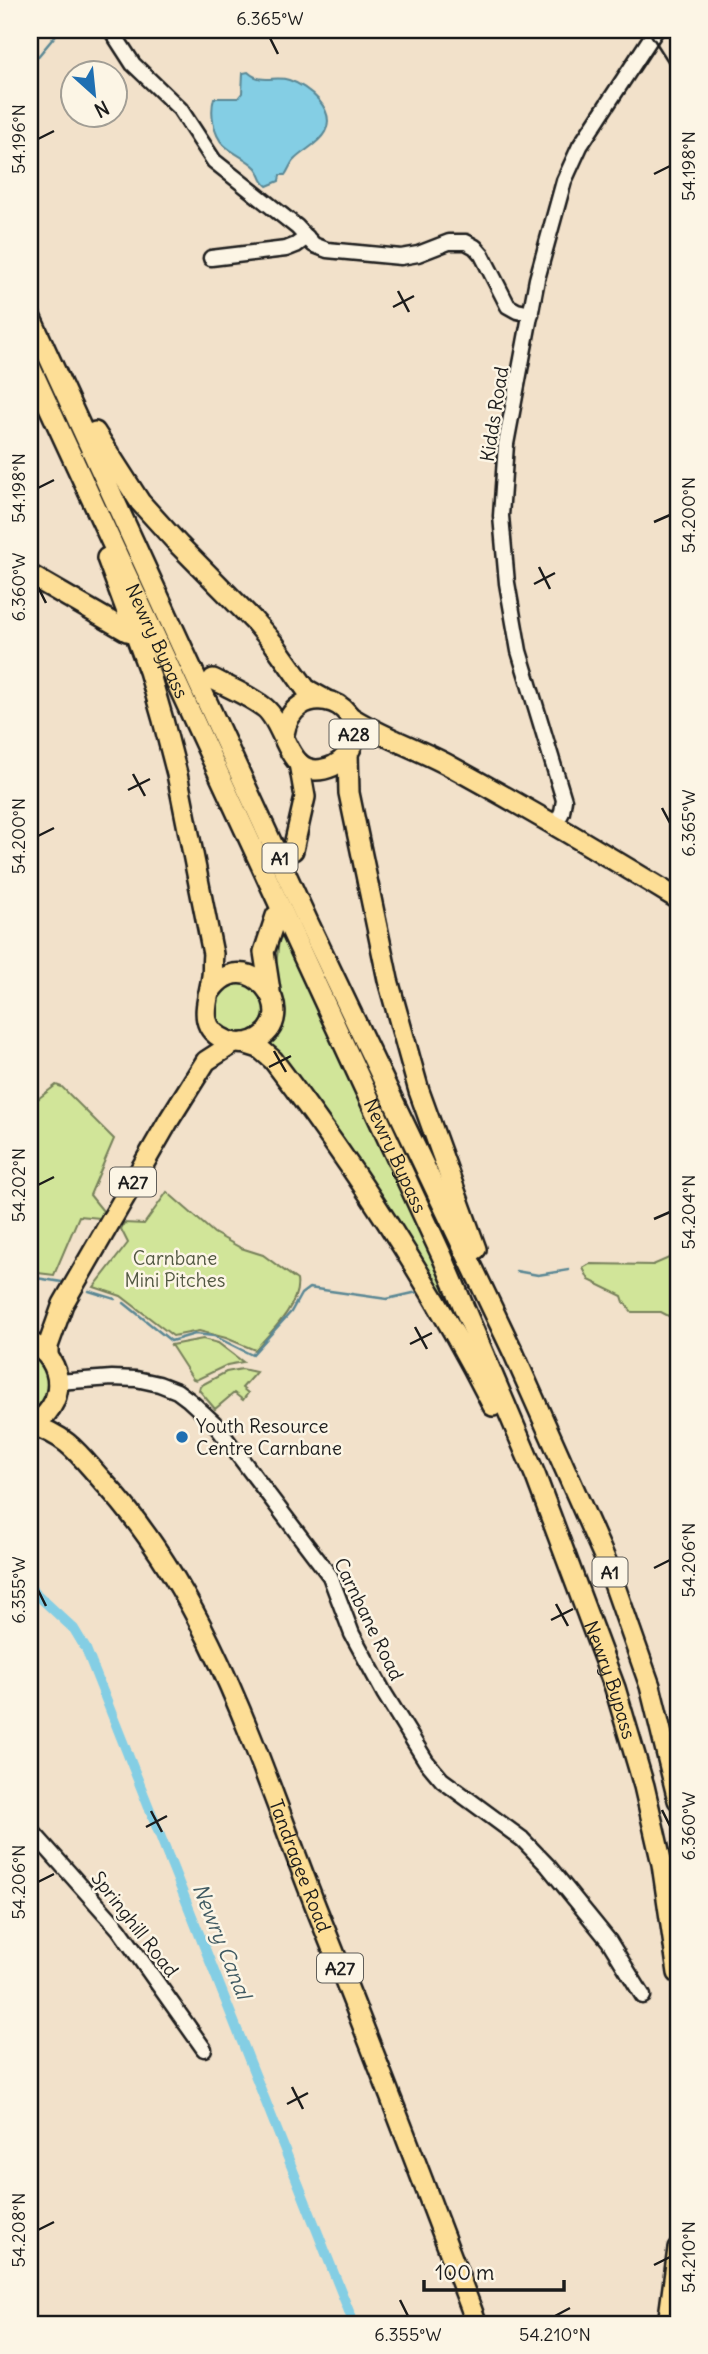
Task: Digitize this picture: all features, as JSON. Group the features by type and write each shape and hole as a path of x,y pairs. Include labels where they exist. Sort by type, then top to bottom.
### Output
{"highway":[{"name":"Newry Bypass","path":"30,316 308,922 514,1354 606,1561 650,1686 678,1800"},
{"path":"50,360 140,502 261,629 306,689 324,699"},
{"name":"Newry Bypass","path":"30,366 442,1256 558,1531 615,1688 644,1786 662,1864 678,1973"},
{"path":"76,465 122,603 149,671 177,774 213,954 208,995"},
{"path":"30,575 127,631"},
{"path":"213,679 265,708 284,734"},
{"name":"A28","path":"265,708 279,709 312,700 334,702 349,716 390,740 416,748 437,759 678,899"},
{"path":"300,704 291,712 284,734 285,745 299,763 305,797"},
{"name":"A28","path":"349,716 353,726 350,749"},
{"name":"A28","path":"299,763 310,768 331,767 350,749 390,740"},
{"path":"350,749 348,785 357,837 402,1035 419,1091 514,1354"},
{"path":"293,850 305,797 316,780 331,767"},
{"name":"A27","path":"206,1062 238,1043 255,1040 271,1025 275,1014 274,1002 264,952 276,916"},
{"path":"208,995 213,986 264,952"},
{"path":"232,975 253,976 263,982 270,991"},
{"name":"A27","path":"48,1355 48,1346 62,1304 169,1120 206,1062 210,1044 205,1005 208,995"},
{"path":"209,1026 216,1034 259,1048 273,1060 362,1182 470,1360 558,1531"},
{"name":"A27","path":"30,1333 43,1325 62,1304"},
{"path":"30,1342 48,1355 55,1368 59,1420 64,1438"},
{"name":"A27","path":"31,1425 43,1418 52,1407 58,1389"},
{"name":"Tandragee Road","path":"31,1425 64,1438 149,1536 176,1577 211,1644 251,1736 380,2065 477,2324"},
{"path":"668,2324 678,2249"}],"street":[{"path":"111,30 133,64 180,109 214,161 314,245 327,250 401,257 418,254 449,242 467,242 482,255 508,306 531,314"},
{"name":"Kidds Road","path":"555,826 564,800 519,651 507,583 501,516 506,444 537,279 564,181 586,136 656,30"},
{"path":"211,258 286,248 296,245 306,237"},
{"name":"Carnbane Road","path":"58,1389 112,1378 136,1379 177,1391 208,1416 242,1456 330,1576 352,1634 426,1762 442,1780 522,1839 548,1866 642,1979 643,1996"},
{"name":"Springhill Road","path":"30,1829 119,1929 204,2049"}],"green space":[{"path":"280,931 479,1364 269,1043 284,1021 285,1003 275,975"},
{"path":"237,982 257,993 266,1014 256,1030 243,1038 217,1030 210,1004 220,988"},
{"name":"Carnbane Mini Pitches","path":"56,1085 62,1087 114,1139 90,1195 103,1211 100,1218 79,1216 54,1275 30,1272 30,1105"},
{"name":"Carnbane Mini Pitches","path":"167,1192 214,1233 241,1248 263,1255 297,1280 297,1289 289,1308 255,1350 199,1331 173,1336 121,1296 94,1287 128,1243 121,1229 124,1223 144,1224"},
{"path":"678,1254 678,1321 661,1312 632,1312 622,1296 589,1280 583,1268 590,1264 653,1265"},
{"path":"203,1339 218,1343 243,1362 227,1365 193,1379 171,1345"},
{"path":"30,1351 40,1360 47,1372 49,1393 45,1402 30,1416"},
{"path":"242,1369 256,1372 242,1388 248,1393 243,1400 234,1393 215,1409 199,1390 200,1386 226,1372"}],"water":[{"path":"248,72 258,78 284,79 296,83 319,100 327,115 328,124 322,137 293,161 285,175 280,175 279,181 267,186 258,170 220,141 213,123 214,98 238,98 242,93 243,73"}],"waterway":[{"path":"30,66 60,30"},
{"path":"516,1271 538,1275 569,1270"},
{"path":"30,1277 62,1282"},
{"path":"124,1303 171,1341 195,1334 214,1336 252,1355 291,1312 301,1294 309,1288 387,1299 422,1291"},
{"path":"89,1291 115,1299"},
{"name":"Newry Canal","path":"30,1588 74,1629 86,1649 354,2324"}],"railway":[{"path":"648,30 678,77"}],"place":[{"name":"Youth Resource Centre Carnbane","path":"182,1437"}]}
